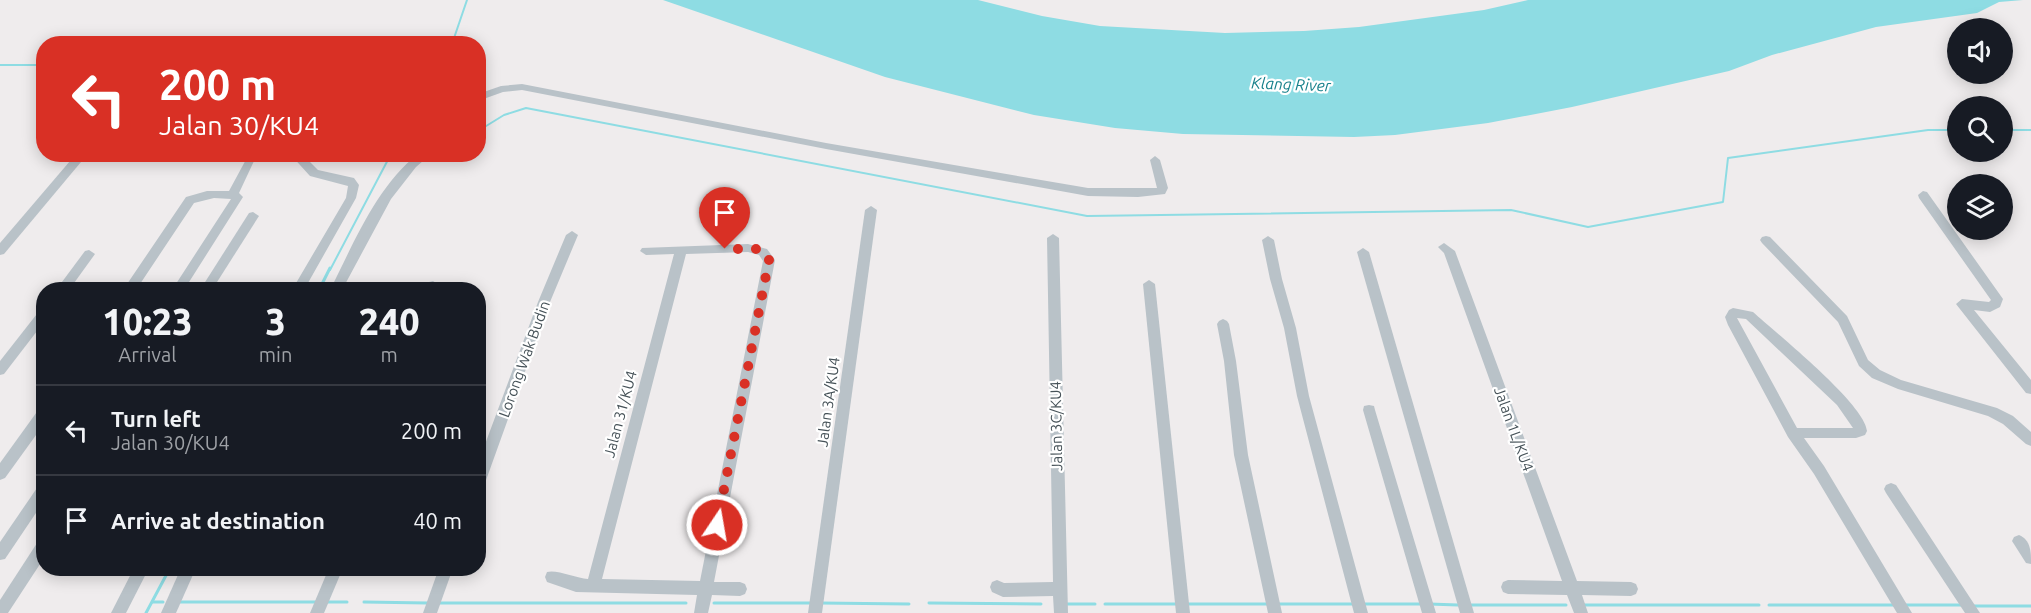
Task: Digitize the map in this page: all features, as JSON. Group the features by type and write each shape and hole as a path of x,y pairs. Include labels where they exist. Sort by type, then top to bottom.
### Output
{"street":[{"path":"486,95 501,89 522,87 825,146 1088,192 1161,191 1163,188 1155,160"},
{"path":"0,251 76,162"},
{"path":"183,282 236,196 249,162"},
{"path":"303,162 314,173 350,181 354,185 351,198 303,282"},
{"path":"340,282 392,188 407,168 415,162"},
{"path":"1923,195 1997,299 1996,304 1990,307 1962,304 2031,389"},
{"path":"134,282 190,200 198,196 236,196"},
{"name":"Jalan 3A/KU4","path":"816,607 871,210"},
{"path":"212,282 253,216"},
{"name":"Lorong Wak Budin","path":"486,461 544,302 572,235"},
{"name":"Jalan 3C/KU4","path":"1053,238 1061,613"},
{"path":"1268,240 1290,328 1303,396 1361,613"},
{"path":"1766,240 1843,319 1863,363 1876,374 1898,384 1992,412 2008,420 2031,440"},
{"name":"Jalan 1L/KU4","path":"1444,247 1449,251 1581,613"},
{"path":"646,251 756,249 767,255 769,260 701,613"},
{"name":"Jalan 31/KU4","path":"593,586 681,250"},
{"path":"1363,252 1467,613"},
{"path":"68,282 89,254"},
{"path":"1149,284 1183,613"},
{"path":"1792,433 1856,433 1860,431 1860,427 1842,400 1749,315 1733,313 1731,317 1734,326 1792,433 1819,470 1905,613"},
{"path":"0,370 36,323"},
{"path":"1223,324 1230,361 1240,455 1274,612"},
{"path":"1369,410 1429,613"},
{"path":"0,474 36,423"},
{"path":"1891,489 1972,613"},
{"path":"0,554 36,501"},
{"path":"2019,541 2031,558"},
{"path":"0,613 36,557"},
{"path":"118,613 138,576"},
{"path":"168,613 185,576"},
{"path":"317,613 333,576"},
{"path":"430,613 443,576"},
{"path":"552,577 576,585 740,589"},
{"path":"997,587 1003,590 1059,589"},
{"path":"1508,587 1572,590 1631,589"}],"water":[{"name":"Klang River","path":"663,0 978,0 1042,16 1100,26 1225,33 1359,27 1484,10 1528,0 2023,0 1999,2 1977,13 1876,27 1772,55 1729,71 1572,107 1488,123 1395,135 1354,137 1183,134 1115,128 1034,115 885,77"}],"waterway":[{"path":"455,36 467,0"},
{"path":"0,65 36,65"},
{"path":"486,126 504,115 526,108 1087,216 1511,210 1588,227 1723,202 1728,158 1928,130 1947,130"},
{"path":"2013,130 2031,130"},
{"path":"330,270 387,162"},
{"path":"323,282 330,268"},
{"path":"146,613 166,576"},
{"path":"153,602 163,602"},
{"path":"177,602 316,602"},
{"path":"328,602 347,602"},
{"path":"364,602 427,603"},
{"path":"440,603 686,603"},
{"path":"714,603 811,603"},
{"path":"820,603 909,604"},
{"path":"929,603 1041,604"},
{"path":"1065,604 1095,604"},
{"path":"1105,604 1177,604"},
{"path":"1188,604 1270,604"},
{"path":"1276,604 1354,604"},
{"path":"1363,604 1422,604"},
{"path":"1429,604 1458,605"},
{"path":"1470,605 1566,605"},
{"path":"1584,605 1759,605"},
{"path":"1769,605 1894,605"},
{"path":"1906,605 1962,605"},
{"path":"1973,606 2031,606"}],"route":[{"path":"717,525 769,260 767,255 756,249 725,249"}]}
